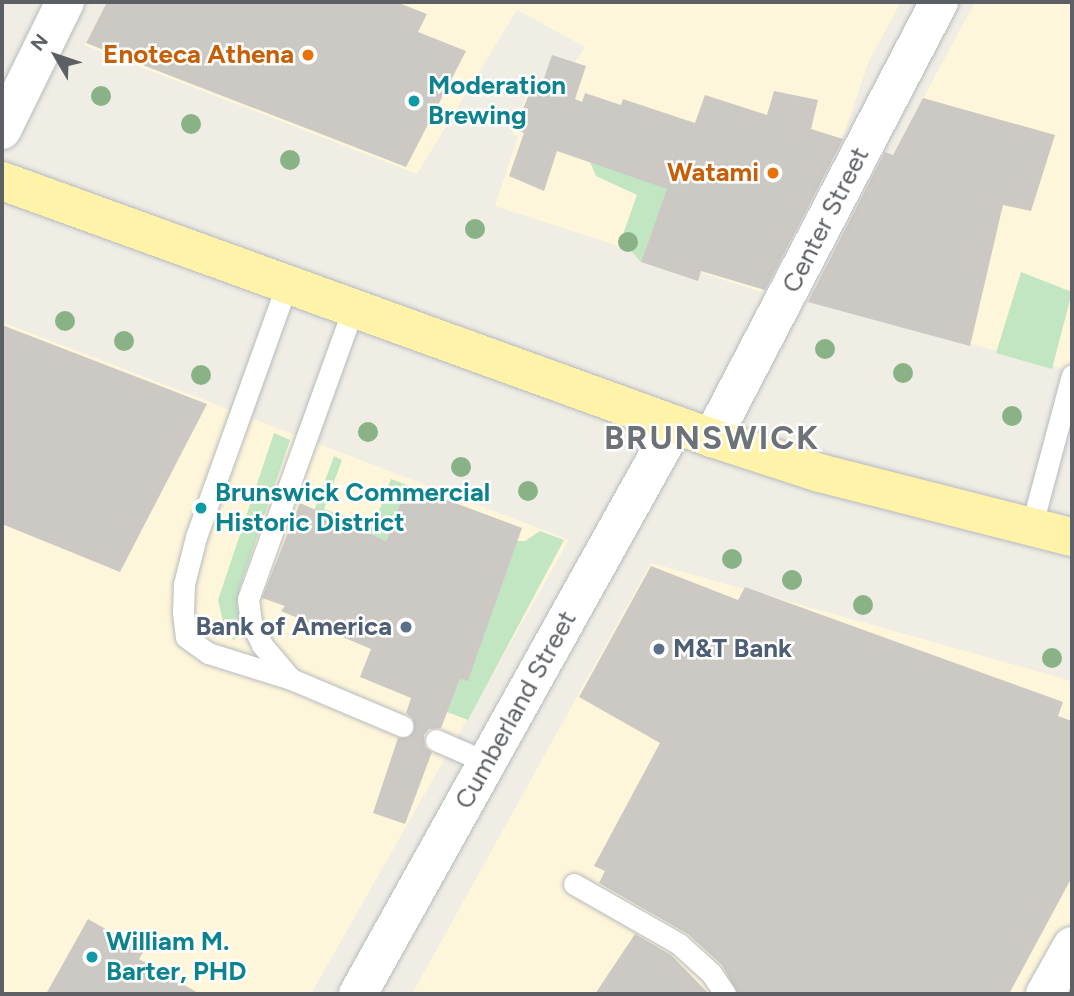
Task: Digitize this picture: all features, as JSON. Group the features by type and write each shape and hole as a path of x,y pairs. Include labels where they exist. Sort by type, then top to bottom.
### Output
{"main road":[{"path":"2,181 675,425 820,474 1072,537"}],"street":[{"path":"2,130 65,2"},
{"name":"Center Street","path":"712,438 939,2"},
{"name":"Cumberland Street","path":"358,994 675,425"},
{"path":"1045,994 1072,946"}],"lane":[{"path":"287,284 196,537 184,583 186,637 208,653 291,680 402,726"},
{"path":"291,680 262,645 251,622 248,599 354,309"},
{"path":"1031,528 1071,374"},
{"path":"436,740 486,762"},
{"path":"574,884 679,943 726,994"}],"shaded area":[{"path":"107,2 901,2 869,61 844,134 761,292 495,206 518,137 512,134 532,81 557,89 585,47 517,10 417,174 84,45"},
{"path":"975,2 1072,2 1072,371 813,302"},
{"path":"2,322 569,540 311,994 2,994"},
{"path":"651,563 1072,681 1072,994 412,994"}],"green space":[{"path":"590,162 669,185 641,262 621,240 637,195 596,176"},
{"path":"1021,272 1072,292 1052,369 996,353"},
{"path":"274,433 290,440 240,587 237,604 243,632 234,640 225,630 218,600"},
{"path":"334,456 342,460 324,509 373,527 391,479 407,485 386,541 314,511"},
{"path":"540,531 564,540 468,720 447,712 460,679 468,680 517,541 525,541"}],"building":[{"path":"107,2 396,2 427,14 418,32 466,51 406,167 86,43"},
{"path":"552,55 586,66 575,99 582,102 585,93 621,105 623,99 695,123 705,95 767,115 774,91 818,100 811,129 843,139 765,290 701,271 698,281 641,262 667,189 557,151 544,191 509,176 524,133 515,129 533,84 541,87"},
{"path":"923,98 1055,135 1031,211 1003,205 970,346 808,302 885,152 893,155"},
{"path":"2,325 207,404 120,572 2,524"},
{"name":"Bank of America","path":"407,485 522,528 468,681 460,679 441,728 429,729 424,735 425,747 432,752 405,824 373,813 398,738 409,737 414,730 413,719 406,713 411,698 360,677 371,649 281,611 285,606 262,598 300,503 386,541"},
{"path":"651,566 738,600 745,587 1063,702 1058,716 1072,721 1072,877 1009,994 738,994 722,965 688,934 599,883 605,871 594,866 660,743 579,697"},
{"name":"William M. Barter, PHD","path":"88,919 144,951 139,959 200,994 46,994"},
{"path":"635,934 671,955 709,994 595,994"}],"place":[{"name":"Enoteca Athena","path":"308,55"},
{"name":"Moderation Brewing","path":"414,101"},
{"name":"Watami","path":"773,173"},
{"name":"Brunswick Commercial Historic District","path":"201,508"},
{"name":"Bank of America","path":"406,627"},
{"name":"M&T Bank","path":"659,649"},
{"name":"William M. Barter, PHD","path":"92,957"}],"district":[{"name":"BRUNSWICK","path":"712,438"}]}
